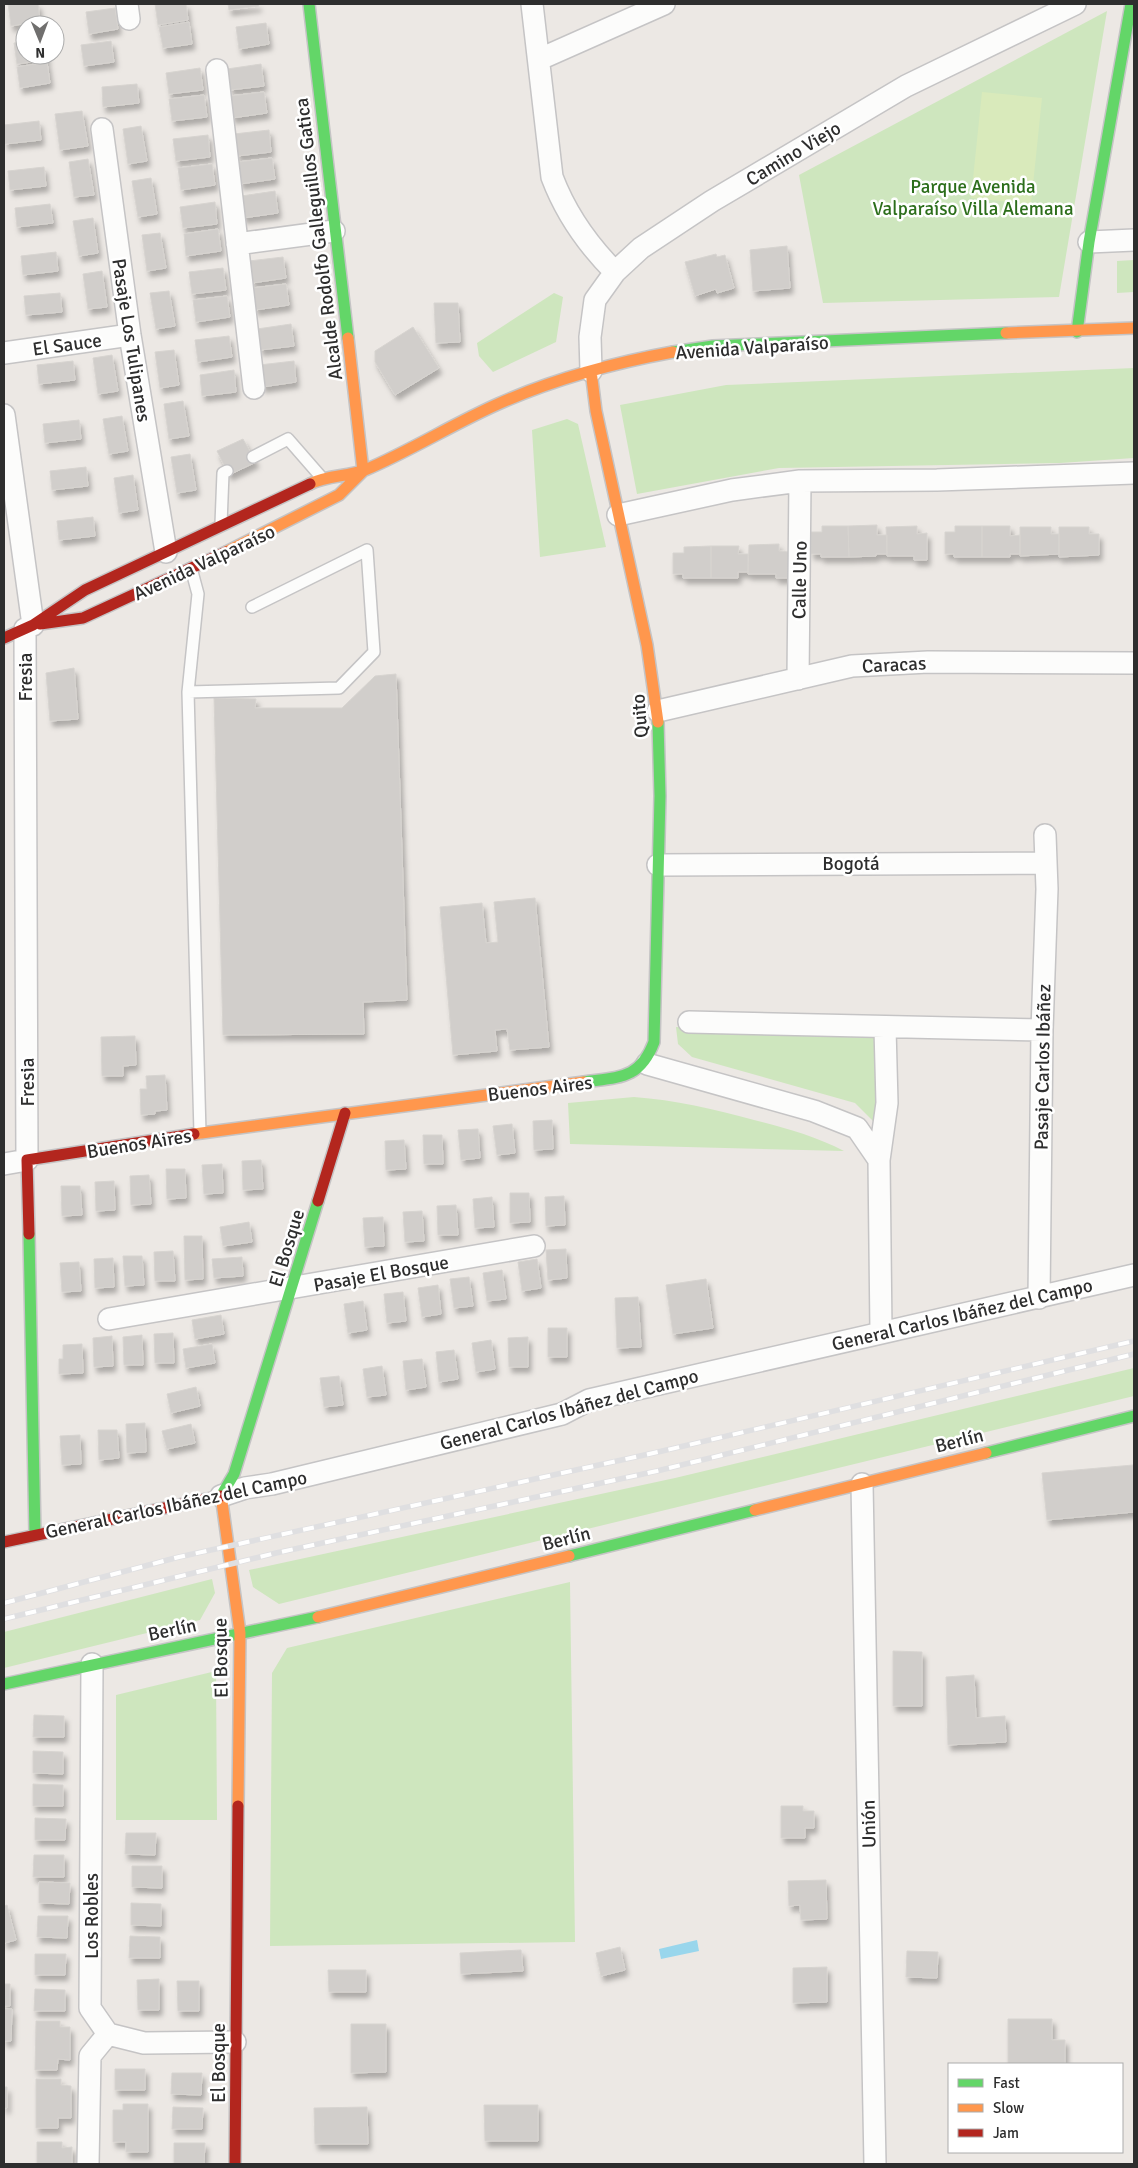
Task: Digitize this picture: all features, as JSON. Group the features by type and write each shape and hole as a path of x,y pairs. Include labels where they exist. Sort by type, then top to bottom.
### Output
{"main road":[{"name":"Alcalde Rodolfo Galleguillos Gatica","path":"309,4 363,471"},
{"path":"1077,332 1090,242 1131,4"},
{"name":"Avenida Valparaíso","path":"4,638 29,627 85,590 322,478 363,471 513,397 547,384 634,359 713,346 1077,332 1134,328"},
{"name":"Quito","path":"591,371 596,410 648,645 658,711 660,796 654,1042 646,1064"},
{"name":"Avenida Valparaíso","path":"29,627 83,618 259,537 339,495 363,471"},
{"name":"Buenos Aires","path":"27,1160 200,1133 608,1079 632,1073 646,1064"},
{"name":"El Bosque","path":"235,2164 240,1633 221,1496 234,1474 345,1113"},
{"name":"Fresia","path":"27,1160 35,1534"},
{"name":"Berlín","path":"4,1684 336,1613 1134,1416"},
{"name":"General Carlos Ibáñez del Campo","path":"4,1542 35,1534 177,1507 221,1496"}],"street":[{"path":"532,4 540,59 547,152 552,177 559,197 589,246 615,272"},
{"path":"540,59 664,4"},
{"name":"Camino Viejo","path":"591,371 590,337 595,300 615,272 641,248 712,201 906,86 1075,4"},
{"path":"217,70 254,388"},
{"name":"Pasaje Los Tulipanes","path":"102,128 130,335 166,552"},
{"path":"237,244 334,231"},
{"path":"1090,242 1134,240"},
{"name":"El Sauce","path":"4,353 130,335"},
{"name":"Fresia","path":"4,415 29,627 27,1160"},
{"path":"618,515 732,490 800,481 937,480 1134,473"},
{"name":"Calle Uno","path":"798,679 800,481"},
{"name":"Caracas","path":"658,711 852,666 928,662 1134,663"},
{"name":"Pasaje Carlos Ibáñez","path":"1039,1298 1042,1030 1047,889 1044,863 1045,835"},
{"name":"Bogotá","path":"658,865 1044,863"},
{"path":"689,1022 885,1028 1042,1030"},
{"path":"881,1332 879,1160 887,1104 885,1028"},
{"path":"646,1064 814,1111 857,1128 879,1160"},
{"name":"Buenos Aires","path":"4,1164 27,1160"},
{"name":"Pasaje El Bosque","path":"109,1319 534,1246"},
{"name":"General Carlos Ibáñez del Campo","path":"221,1496 245,1488 272,1484 562,1414 589,1400 1134,1275"},
{"name":"Unión","path":"862,1484 875,2164"},
{"name":"Los Robles","path":"92,1664 90,2008 108,2034"},
{"path":"88,2164 90,2056 108,2034 144,2043 236,2042"}],"lane":[{"path":"253,457 288,439 322,478"},
{"path":"221,525 223,473 227,471"},
{"path":"188,692 339,688 374,652 368,550 252,607"},
{"path":"191,568 198,594 188,692 200,1133"}],"green space":[{"name":"Parque Avenida Valparaíso Villa Alemana","path":"1107,11 1059,297 823,303 799,175"},
{"path":"982,92 1042,98 1031,204 971,198"},
{"path":"1134,260 1134,292 1117,293 1117,261"},
{"path":"554,293 563,297 556,342 493,372 479,356 477,343"},
{"path":"1134,368 1134,458 1060,463 779,468 637,494 620,405 726,385"},
{"path":"567,419 578,424 606,547 540,557 532,430"},
{"path":"676,1027 873,1032 879,1040 880,1109 874,1122 855,1103 692,1057 678,1044"},
{"path":"634,1097 679,1103 739,1116 800,1133 844,1151 570,1144 568,1103"},
{"path":"1134,1368 1134,1396 279,1604 253,1587 249,1570 675,1478"},
{"path":"212,1579 215,1593 200,1620 4,1668 4,1632"},
{"path":"570,1582 575,1942 270,1946 272,1673 287,1648"},
{"path":"216,1671 217,1820 116,1820 116,1695"}],"water":[{"path":"697,1940 699,1951 661,1959 659,1949"}],"building":[{"path":"8,4 38,4 39,15 15,15 15,25 11,26"},
{"path":"155,4 186,4 188,20 158,25"},
{"path":"228,4 258,4 259,6 229,10"},
{"path":"115,8 118,29 89,34 86,12"},
{"path":"189,22 192,44 163,48 159,27"},
{"path":"266,23 269,44 239,49 236,27"},
{"path":"111,41 114,62 84,66 81,45"},
{"path":"261,64 264,86 230,90 227,69"},
{"path":"47,65 50,83 20,88 17,67"},
{"path":"200,68 203,90 169,94 166,73"},
{"path":"137,84 139,103 103,107 102,87"},
{"path":"264,92 267,113 232,118 230,96"},
{"path":"204,95 207,117 172,121 169,99"},
{"path":"82,111 88,146 60,150 55,114"},
{"path":"39,121 41,140 5,144 4,125"},
{"path":"141,126 147,161 128,164 123,129"},
{"path":"269,130 271,152 237,156 234,134"},
{"path":"208,135 210,157 176,161 173,139"},
{"path":"272,158 275,179 240,184 238,162"},
{"path":"88,159 94,195 74,197 69,162"},
{"path":"212,164 215,185 181,190 178,168"},
{"path":"44,167 46,186 10,190 8,171"},
{"path":"151,178 157,214 138,217 132,181"},
{"path":"275,191 278,213 243,218 241,196"},
{"path":"215,202 217,224 183,228 180,207"},
{"path":"50,204 53,223 17,227 15,208"},
{"path":"93,218 98,253 79,256 73,221"},
{"path":"218,229 221,251 186,256 184,234"},
{"path":"160,233 166,268 147,271 142,235"},
{"path":"787,246 790,288 753,291 750,250"},
{"path":"56,252 58,271 23,275 21,256"},
{"path":"716,254 717,257 725,255 734,288 717,293 716,289 695,296 685,262"},
{"path":"283,257 286,278 252,283 249,261"},
{"path":"223,268 226,290 192,294 189,272"},
{"path":"102,271 107,307 88,309 83,274"},
{"path":"286,284 289,305 255,310 252,288"},
{"path":"169,291 175,326 156,329 150,293"},
{"path":"60,293 62,312 26,315 24,296"},
{"path":"227,296 230,317 196,322 193,300"},
{"path":"434,303 458,303 460,342 436,343"},
{"path":"291,324 294,346 260,350 257,329"},
{"path":"413,327 439,368 395,395 375,362 375,351"},
{"path":"229,336 232,357 198,362 195,340"},
{"path":"174,350 179,385 160,388 155,352"},
{"path":"112,355 118,391 98,394 93,358"},
{"path":"73,361 75,380 39,384 37,365"},
{"path":"294,361 296,382 262,387 259,365"},
{"path":"234,370 236,392 202,396 200,375"},
{"path":"183,401 189,436 169,439 164,404"},
{"path":"122,416 128,451 109,454 103,419"},
{"path":"79,420 81,439 45,443 43,424"},
{"path":"243,439 256,462 229,475 217,451"},
{"path":"190,454 196,490 177,493 171,457"},
{"path":"86,467 88,486 52,490 50,471"},
{"path":"133,475 138,510 119,513 114,478"},
{"path":"93,517 95,536 59,540 57,521"},
{"path":"877,525 877,535 887,535 887,554 849,557 848,526"},
{"path":"822,526 848,526 849,557 821,557 821,554 811,554 811,532 822,532"},
{"path":"917,526 917,534 927,533 927,560 914,560 914,556 887,556 886,527"},
{"path":"955,526 982,526 982,557 954,557 954,554 945,554 945,532 955,532"},
{"path":"982,526 1010,526 1010,536 1020,535 1020,554 1010,554 1010,557 982,557"},
{"path":"1020,527 1051,527 1051,534 1059,534 1059,554 1020,556"},
{"path":"1059,527 1089,527 1089,534 1099,534 1099,555 1059,557"},
{"path":"779,544 779,551 789,552 789,578 776,578 776,574 748,574 749,545"},
{"path":"711,546 739,546 738,554 748,554 748,572 738,572 738,578 711,578"},
{"path":"711,546 711,578 683,578 683,574 673,574 673,553 684,553 684,547"},
{"path":"74,668 78,719 50,721 46,673"},
{"path":"396,674 407,1000 363,1002 364,1034 223,1035 214,698 256,699 255,708 342,708 375,676"},
{"path":"535,898 549,1047 510,1050 507,1029 495,1030 497,1051 453,1055 440,907 482,903 486,943 498,942 494,902"},
{"path":"135,1036 136,1065 123,1066 123,1076 102,1076 101,1037"},
{"path":"165,1075 167,1110 155,1111 155,1114 141,1115 140,1089 147,1089 146,1076"},
{"path":"552,1120 553,1149 534,1150 533,1121"},
{"path":"512,1124 515,1153 497,1155 493,1126"},
{"path":"478,1129 480,1158 461,1160 458,1130"},
{"path":"423,1135 442,1135 443,1164 424,1164"},
{"path":"404,1140 406,1169 386,1170 385,1141"},
{"path":"261,1160 263,1189 243,1190 242,1161"},
{"path":"222,1164 223,1193 204,1194 202,1165"},
{"path":"166,1169 185,1169 186,1198 167,1199"},
{"path":"149,1175 151,1204 131,1205 130,1176"},
{"path":"114,1181 115,1210 96,1211 95,1182"},
{"path":"61,1186 80,1186 82,1215 62,1216"},
{"path":"510,1193 529,1193 530,1222 510,1223"},
{"path":"564,1196 565,1225 546,1226 545,1197"},
{"path":"492,1197 494,1227 475,1228 473,1199"},
{"path":"456,1205 458,1235 438,1235 437,1206"},
{"path":"422,1211 424,1241 405,1242 403,1212"},
{"path":"383,1217 384,1246 365,1247 363,1218"},
{"path":"249,1222 252,1242 223,1246 220,1227"},
{"path":"184,1236 202,1236 203,1279 185,1280"},
{"path":"566,1249 567,1278 548,1280 546,1250"},
{"path":"173,1251 175,1281 155,1281 154,1252"},
{"path":"123,1256 142,1256 144,1285 125,1286"},
{"path":"242,1257 243,1276 214,1278 212,1259"},
{"path":"113,1258 114,1287 95,1288 94,1259"},
{"path":"537,1259 541,1288 522,1291 518,1262"},
{"path":"79,1262 81,1291 62,1292 60,1263"},
{"path":"502,1270 506,1299 487,1301 483,1273"},
{"path":"469,1277 473,1306 454,1308 450,1279"},
{"path":"706,1279 713,1328 673,1334 666,1285"},
{"path":"438,1285 441,1314 422,1317 418,1288"},
{"path":"403,1292 406,1321 387,1323 384,1294"},
{"path":"638,1297 641,1347 617,1348 615,1298"},
{"path":"363,1301 367,1330 348,1333 344,1304"},
{"path":"221,1315 224,1334 195,1339 192,1320"},
{"path":"548,1328 567,1328 567,1357 548,1357"},
{"path":"173,1333 174,1363 155,1363 154,1334"},
{"path":"142,1335 143,1365 124,1365 123,1337"},
{"path":"112,1336 113,1366 94,1367 93,1338"},
{"path":"528,1337 528,1367 509,1367 508,1338"},
{"path":"491,1340 495,1369 476,1372 472,1343"},
{"path":"82,1344 83,1373 59,1374 59,1359 63,1359 63,1345"},
{"path":"212,1344 215,1363 186,1368 183,1349"},
{"path":"454,1350 458,1379 439,1382 436,1352"},
{"path":"422,1359 426,1387 406,1390 403,1361"},
{"path":"382,1366 386,1395 367,1397 363,1369"},
{"path":"339,1376 343,1405 324,1407 320,1378"},
{"path":"196,1387 200,1406 171,1413 167,1394"},
{"path":"145,1423 146,1452 127,1453 126,1424"},
{"path":"191,1424 195,1443 167,1449 162,1431"},
{"path":"98,1430 117,1430 119,1458 99,1460"},
{"path":"80,1435 81,1464 62,1465 60,1436"},
{"path":"1133,1465 1134,1512 1047,1520 1042,1473"},
{"path":"893,1651 922,1652 922,1706 893,1706"},
{"path":"974,1675 976,1718 1005,1716 1006,1742 948,1745 946,1677"},
{"path":"34,1715 64,1716 64,1737 33,1737"},
{"path":"33,1751 63,1752 63,1774 33,1773"},
{"path":"33,1784 63,1785 63,1806 33,1806"},
{"path":"781,1806 803,1806 803,1811 814,1811 814,1828 805,1828 805,1838 781,1838"},
{"path":"35,1818 66,1819 65,1840 35,1840"},
{"path":"126,1833 156,1833 155,1855 125,1854"},
{"path":"34,1855 64,1855 64,1877 33,1877"},
{"path":"132,1866 162,1866 162,1888 132,1887"},
{"path":"826,1880 827,1919 801,1920 800,1905 789,1906 788,1881"},
{"path":"39,1882 70,1883 69,1904 39,1903"},
{"path":"131,1903 161,1904 161,1926 131,1925"},
{"path":"7,1905 16,1940 4,1943 4,1906"},
{"path":"38,1916 68,1916 67,1938 37,1937"},
{"path":"130,1936 160,1937 160,1958 129,1958"},
{"path":"620,1947 625,1970 601,1976 596,1953"},
{"path":"521,1950 523,1971 461,1974 460,1953"},
{"path":"907,1951 938,1952 937,1978 906,1977"},
{"path":"35,1954 66,1954 65,1975 35,1975"},
{"path":"827,1967 827,2002 793,2003 793,1968"},
{"path":"328,1970 366,1970 366,1992 329,1992"},
{"path":"159,1979 159,2010 138,2010 137,1980"},
{"path":"177,1981 199,1981 199,2011 178,2011"},
{"path":"4,1984 10,1984 10,2006 4,2006"},
{"path":"35,1989 65,1990 65,2011 34,2011"},
{"path":"4,2009 12,2009 11,2041 4,2041"},
{"path":"1008,2019 1052,2019 1052,2040 1065,2040 1065,2063 1008,2063"},
{"path":"36,2021 60,2021 60,2027 70,2027 70,2060 58,2059 57,2070 35,2070"},
{"path":"351,2024 386,2024 386,2072 351,2073"},
{"path":"115,2069 145,2069 145,2090 115,2090"},
{"path":"172,2073 202,2073 201,2095 171,2094"},
{"path":"36,2079 61,2079 61,2085 71,2086 71,2118 58,2118 58,2128 36,2128"},
{"path":"4,2087 7,2087 7,2108 4,2108"},
{"path":"123,2104 148,2104 148,2152 126,2152 126,2142 113,2142 113,2110 123,2110"},
{"path":"484,2105 538,2105 538,2141 485,2141"},
{"path":"173,2107 203,2108 202,2129 172,2129"},
{"path":"367,2107 368,2144 315,2144 314,2108"},
{"path":"37,2142 62,2142 62,2148 72,2147 72,2164 37,2164"},
{"path":"174,2143 205,2143 204,2164 174,2164"}],"railway":[{"path":"4,1603 179,1557 658,1452 1134,1341"},
{"path":"4,1619 276,1553 657,1471 1134,1354"}],"traffic: fast":[{"path":"309,4 348,338"},
{"path":"1077,332 1089,242 1131,4"},
{"path":"673,352 713,346 1006,333"},
{"path":"584,1082 618,1077 635,1070 642,1063 654,1042 660,796 658,722"},
{"path":"222,1502 221,1496 234,1474 318,1201"},
{"path":"29,1234 35,1534"},
{"path":"986,1453 1134,1416"},
{"path":"569,1556 755,1510"},
{"path":"4,1684 318,1617"}],"traffic: slow":[{"path":"1006,333 1134,328"},
{"path":"348,338 363,471"},
{"path":"310,484 323,479 365,470 481,412 562,379 628,361 673,352"},
{"path":"591,371 596,411 647,645 658,722"},
{"path":"226,552 339,495 363,471"},
{"path":"194,1134 584,1082"},
{"path":"755,1510 986,1453"},
{"path":"222,1502 240,1633 238,1806"},
{"path":"318,1617 569,1556"}],"traffic: jam":[{"path":"4,638 33,625 85,590 310,484"},
{"path":"40,624 83,618 226,552"},
{"path":"318,1201 345,1113"},
{"path":"29,1234 27,1160 194,1134"},
{"path":"4,1542 221,1496"},
{"path":"235,2164 238,1806"}]}
